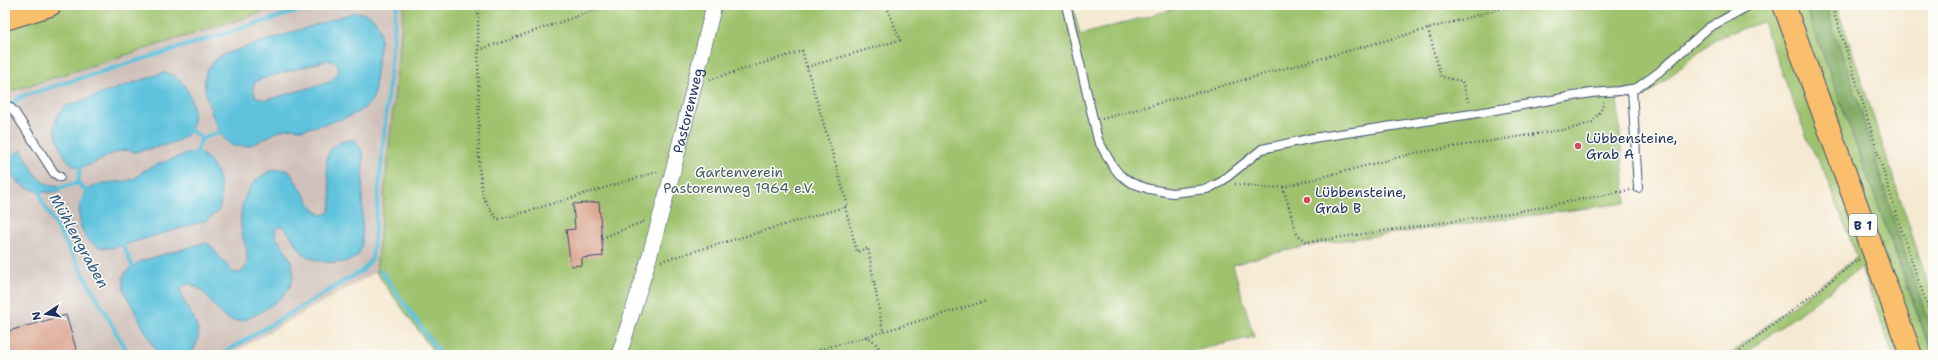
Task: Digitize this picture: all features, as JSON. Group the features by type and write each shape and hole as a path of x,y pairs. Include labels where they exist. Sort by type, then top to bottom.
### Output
{"main road":[{"path":"5,19 50,5"},
{"name":"B 1","path":"1784,5 1911,355"}],"street":[{"name":"Pastorenweg","path":"620,355 674,167 714,5"}],"lane":[{"path":"1066,5 1098,140 1108,160 1120,175 1132,183 1149,189 1172,192 1207,189 1220,182 1262,149 1313,138 1472,114 1591,92 1632,90 1643,85 1660,72 1708,28 1750,5"},
{"path":"1632,90 1638,188"},
{"path":"5,103 14,112 54,174 60,177"}],"path":[{"path":"478,5 478,168 483,197 495,218 499,219 514,215 674,167"},
{"path":"479,50 610,5"},
{"path":"807,67 900,40 886,5"},
{"path":"1094,121 1428,30 1514,5"},
{"path":"1831,5 1871,128 1906,245 1933,320"},
{"path":"1428,30 1441,77 1462,81 1472,114"},
{"path":"647,265 848,206 802,51 694,85"},
{"path":"1220,182 1270,188 1415,153 1574,128 1593,122 1601,110 1607,91"},
{"path":"1283,186 1297,234 1307,242 1510,212 1638,188"},
{"path":"845,207 857,252 868,248 883,332"},
{"path":"602,238 660,215"},
{"path":"1734,355 1872,250"},
{"path":"800,355 986,301"},
{"path":"865,337 871,338 882,355"}],"shaded area":[{"path":"285,5 404,5 376,272 229,355 5,355 5,93"}],"green space":[{"path":"5,5 285,5 5,93"},
{"name":"Gartenverein Pastorenweg 1964 e.V.","path":"404,5 1072,5 1080,35 1188,5 1805,5 1932,355 1893,355 1861,268 1743,355 1728,355 1857,257 1826,175 1809,143 1763,22 1726,34 1714,40 1650,93 1617,99 1626,203 1322,243 1266,255 1233,265 1254,337 1175,355 436,355 376,272"},
{"path":"1805,5 1825,5 1854,89 1896,228 1933,334 1933,355"},
{"path":"1825,5 1836,5 1847,36 1933,299 1933,334 1896,228 1854,89"}],"water":[{"path":"356,12 367,14 374,19 378,26 380,35 374,93 370,103 364,108 348,117 305,129 285,129 254,144 241,147 228,143 217,126 208,104 204,83 206,72 211,64 218,58 230,52","holes":["328,60 335,62 338,68 338,73 330,82 266,100 256,97 253,88 254,84 258,80"]},
{"path":"162,73 171,74 179,79 191,98 193,120 190,130 184,137 174,142 153,148 134,152 124,151 114,153 85,167 76,166 68,161 61,148 55,130 56,120 63,108"},
{"path":"348,140 355,140 363,152 362,243 357,256 348,261 334,263 313,259 302,252 290,235 281,226 276,228 275,236 287,252 293,266 293,279 287,291 264,310 249,318 237,321 226,318 203,292 190,284 185,285 180,290 194,318 198,332 198,339 195,347 192,352 186,355 158,355 124,291 123,277 127,271 141,261 204,243 209,244 232,272 240,273 245,268 247,261 247,252 241,227 241,211 245,196 253,184 258,178 271,171 280,169 289,171 313,208 321,215 328,213 331,205 331,195 327,173 329,153 336,145"},
{"path":"22,150 40,179 51,185 58,185 60,191 42,192 34,190 19,183 13,177 8,170 5,161"},
{"path":"197,151 210,162 215,169 221,195 218,212 205,221 115,247 99,247 86,237 79,219 81,200 85,192 97,185 133,179 151,167"}],"building":[{"path":"599,202 603,256 582,258 582,265 571,266 566,230 575,229 573,204"},
{"path":"66,315 78,355 5,355 5,332"}],"waterway":[{"path":"5,111 20,97 317,5"},
{"path":"220,355 363,270 372,259 396,9 399,5"},
{"path":"190,130 202,138"},
{"path":"202,138 220,132"},
{"path":"197,151 202,138"},
{"name":"Mühlengraben","path":"5,141 16,159"},
{"path":"78,183 80,167"},
{"path":"55,189 78,183 90,195"},
{"name":"Mühlengraben","path":"39,188 42,201 129,355"},
{"path":"122,242 134,271"},
{"path":"381,271 441,355"}],"place":[{"name":"Lübbensteine, Grab A","path":"1578,146"},
{"name":"Lübbensteine, Grab B","path":"1307,200"}]}
